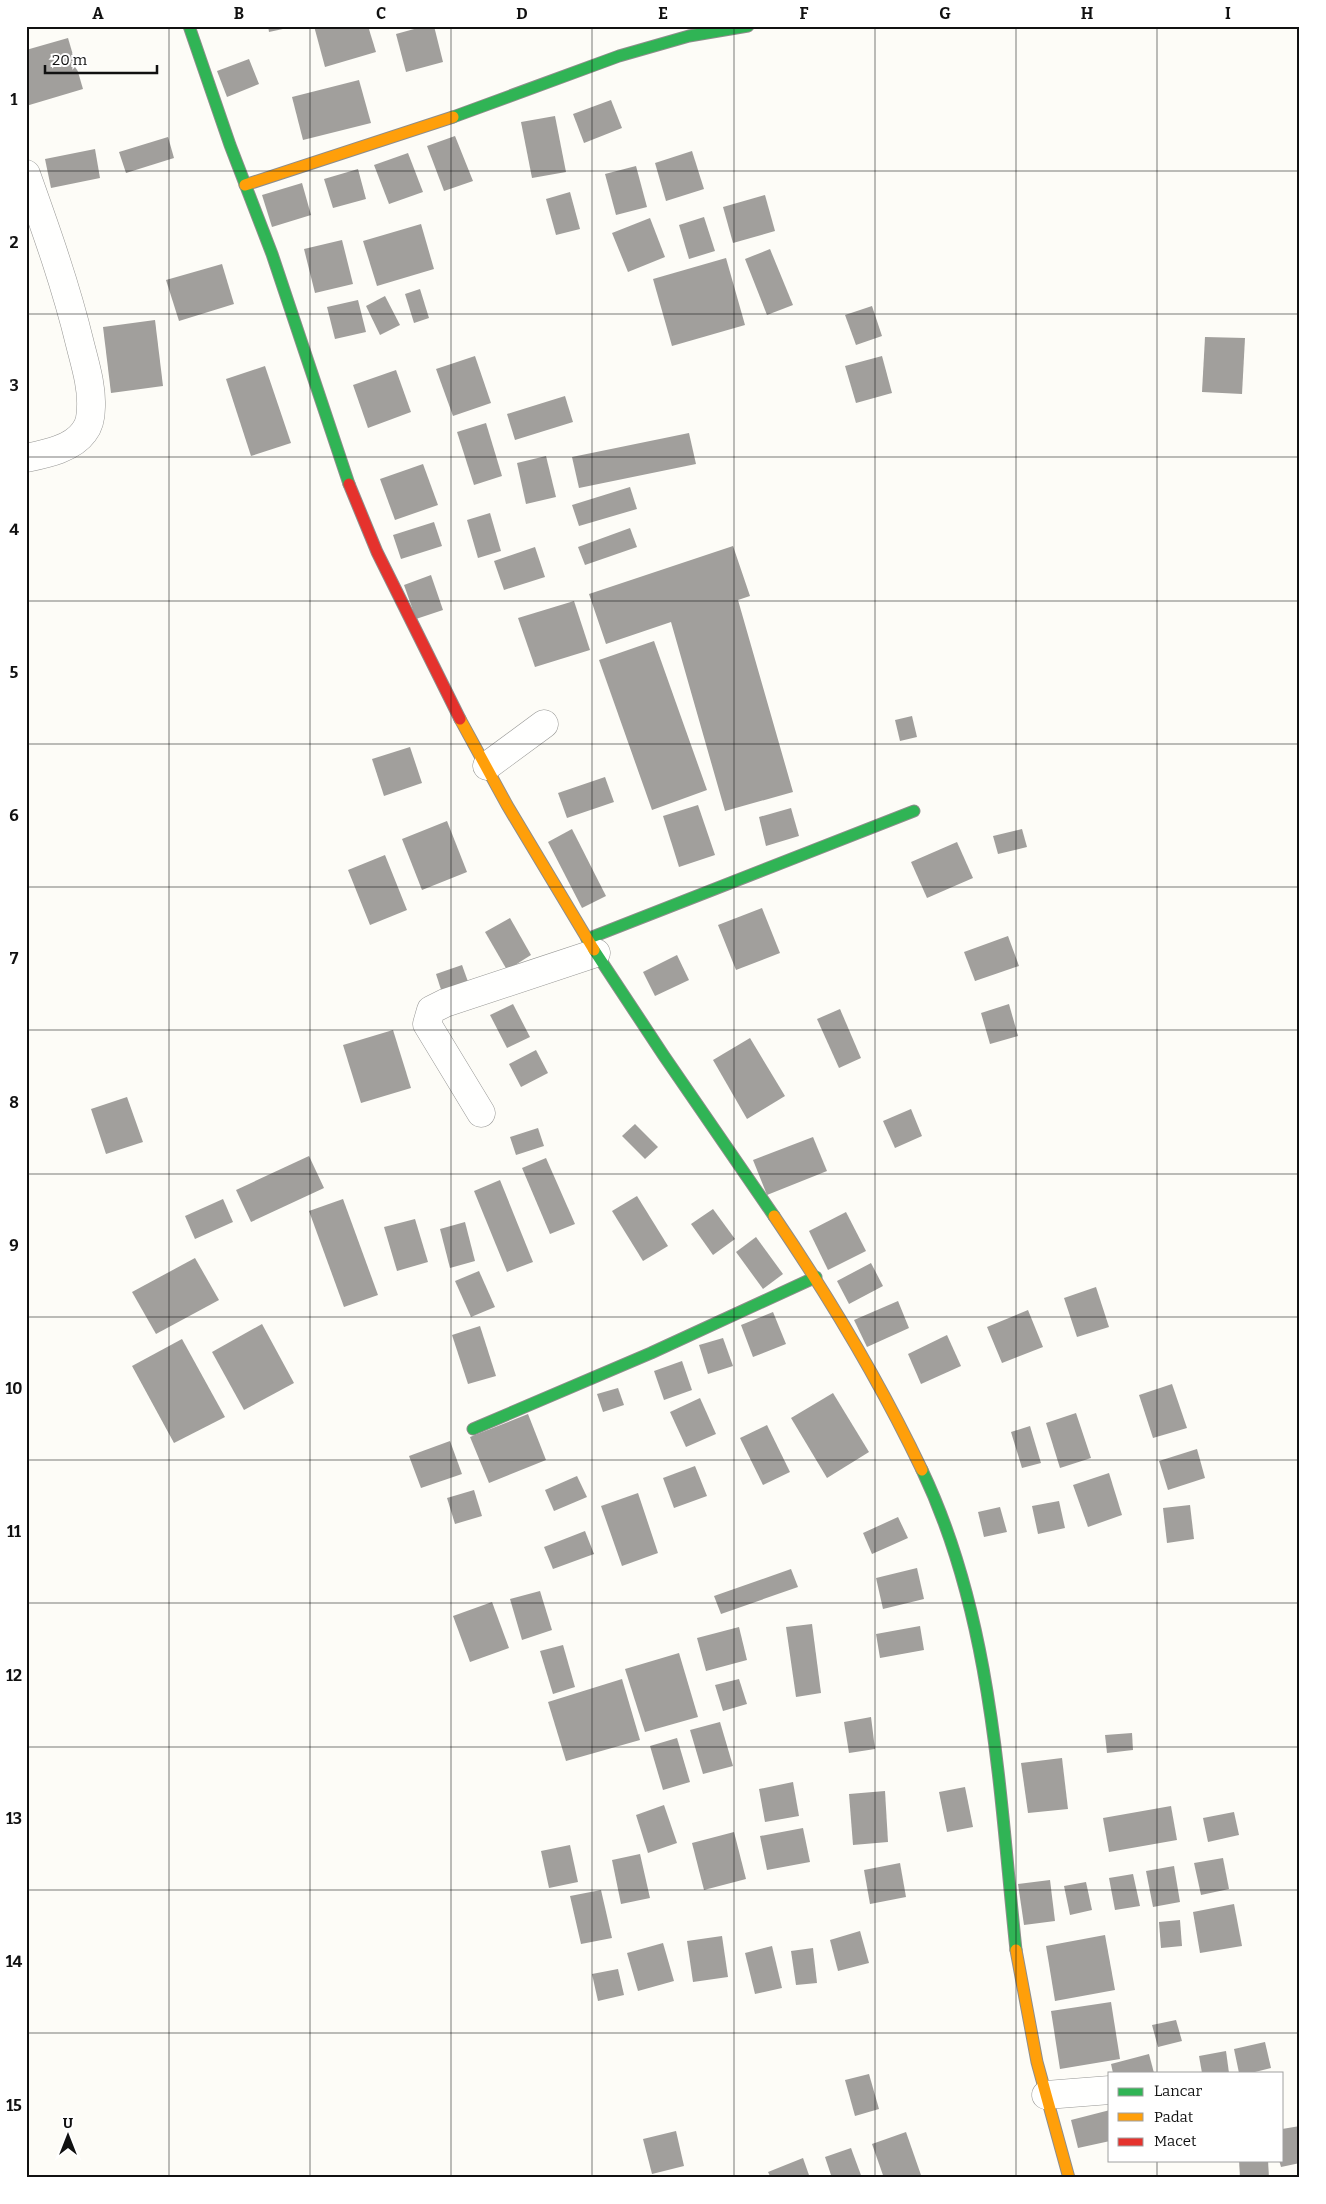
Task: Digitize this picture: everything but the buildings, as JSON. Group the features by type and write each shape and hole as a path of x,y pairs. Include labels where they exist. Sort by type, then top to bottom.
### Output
{"street":[{"path":"190,26 245,186 272,254 360,512 377,552 440,681 512,814 591,946 680,1080 816,1277 907,1438 928,1482 969,1599 990,1710 1018,1967 1028,2022 1069,2178"},
{"path":"245,186 467,114 619,56 689,36 748,26"},
{"path":"26,174 59,268 76,326 92,408 84,434 66,446 26,458"},
{"path":"487,766 544,724"},
{"path":"481,1113 427,1024 431,1010 591,946 914,811"},
{"path":"473,1428 651,1353 816,1277"},
{"path":"1046,2095 1108,2090"}],"traffic: fast":[{"path":"189,26 230,145 272,254 349,484"},
{"path":"453,117 619,56 689,36 748,26"},
{"path":"587,939 914,811"},
{"path":"594,950 774,1216"},
{"path":"473,1429 651,1353 816,1277"},
{"path":"922,1470 946,1527 964,1585 978,1645 998,1767 1016,1950"}],"traffic: slow":[{"path":"245,185 453,117"},
{"path":"460,719 507,805 594,950"},
{"path":"774,1216 853,1340 922,1470"},
{"path":"1016,1950 1037,2062 1069,2178"}],"traffic: jam":[{"path":"349,484 377,552 460,719"}]}
